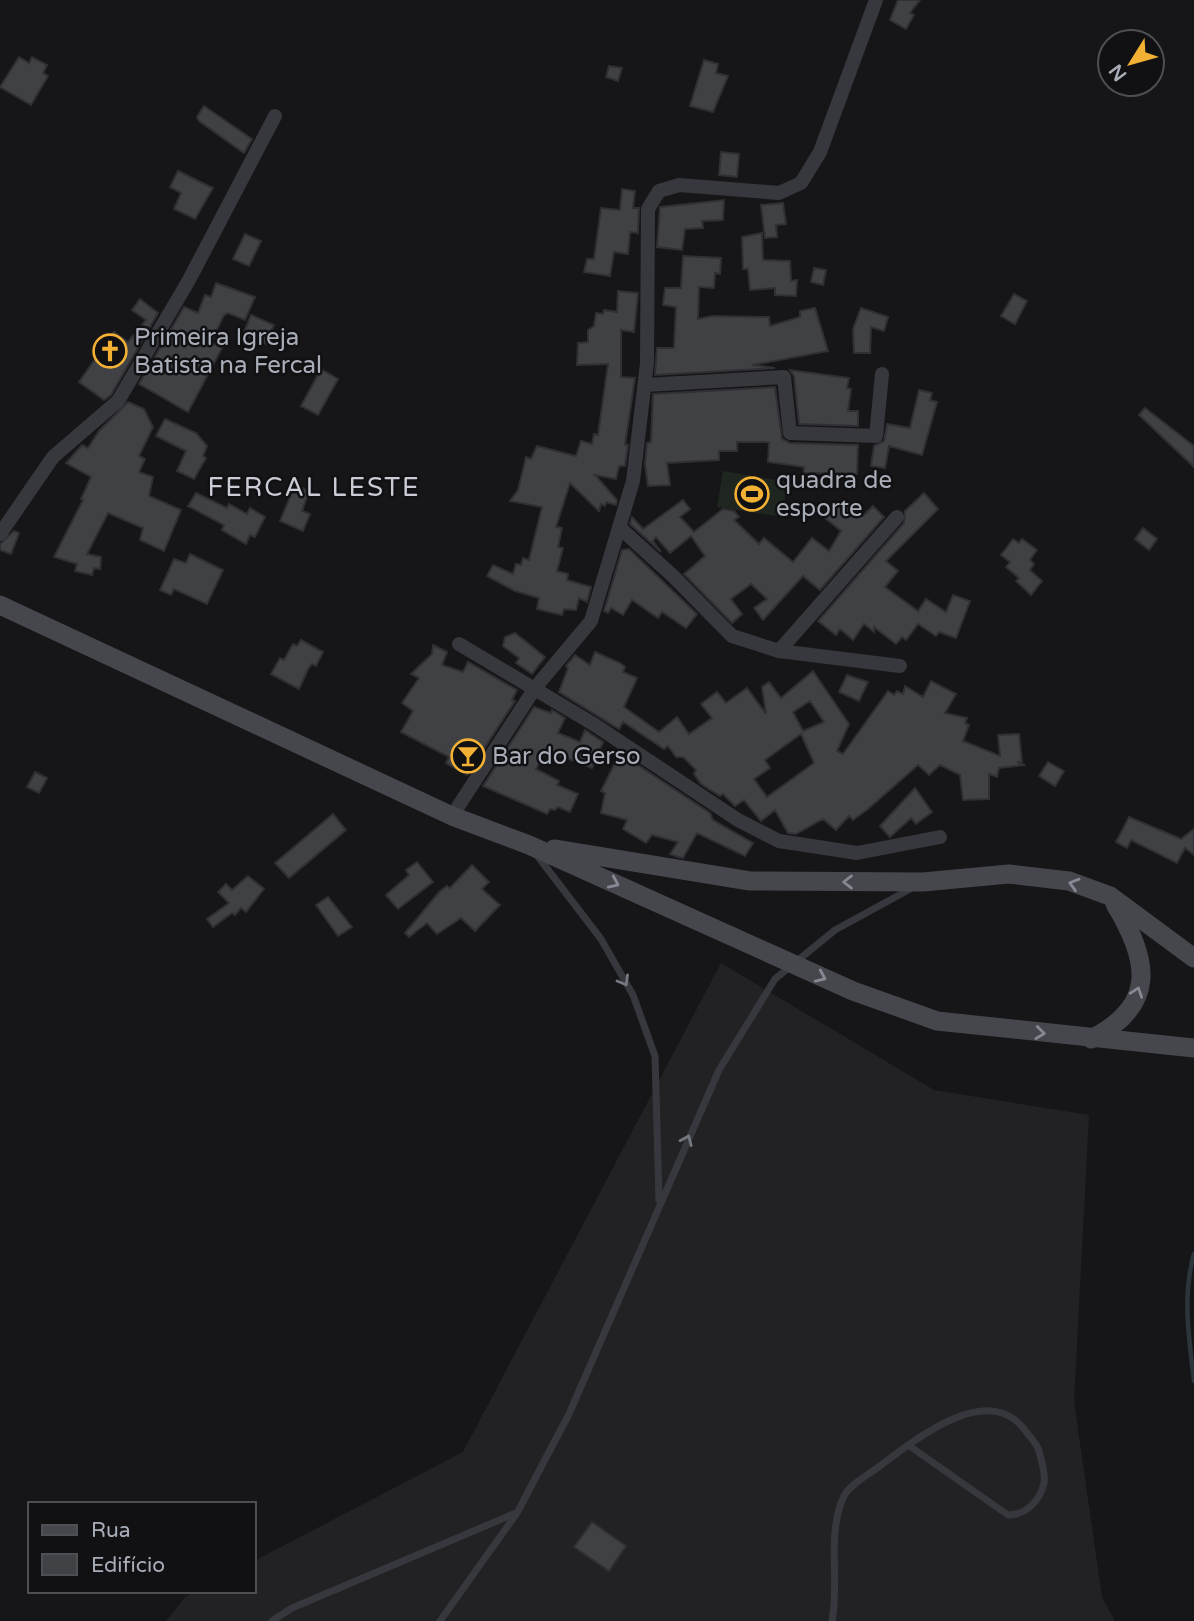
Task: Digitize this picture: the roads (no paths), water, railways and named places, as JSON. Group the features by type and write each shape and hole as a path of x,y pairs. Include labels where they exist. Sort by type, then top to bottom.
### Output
{"main road":[{"path":"0,605 452,816 529,845 853,991 937,1021 1194,1048"},
{"path":"529,845 750,881 923,882 1009,874 1069,881 1110,896 1194,958"},
{"path":"1091,1039 1106,1031 1133,1004 1144,974 1135,936 1110,896"}],"street":[{"path":"452,816 535,688 591,621 633,481 645,385 648,209 659,191 679,185 779,193 801,183 820,152 876,0"},
{"path":"0,534 53,457 118,401 189,280 275,116"},
{"path":"645,385 784,377 790,433 876,436 882,374"},
{"path":"779,651 897,517"},
{"path":"619,527 732,636 779,651 900,666"},
{"path":"459,644 535,688 681,780 738,820 779,841 857,853 940,837"}],"lane":[{"path":"529,845 601,939 633,995 655,1056 659,1202"},
{"path":"440,1621 517,1513 569,1414 659,1202 719,1070 775,979 835,930 923,882"},
{"path":"832,1621 836,1598 835,1520 846,1492 908,1445 961,1414 993,1411 1017,1420 1038,1448 1044,1482 1029,1510 1020,1515 1008,1515 908,1445"},
{"path":"272,1621 292,1608 517,1513"}],"waterway":[{"path":"1194,1254 1187,1301 1194,1381"}],"place":[{"name":"Primeira Igreja Batista na Fercal","path":"110,351"},
{"name":"quadra de esporte","path":"752,494"},
{"name":"Bar do Gerso","path":"468,756"}],"district":[{"name":"FERCAL LESTE","path":"314,487"}]}
